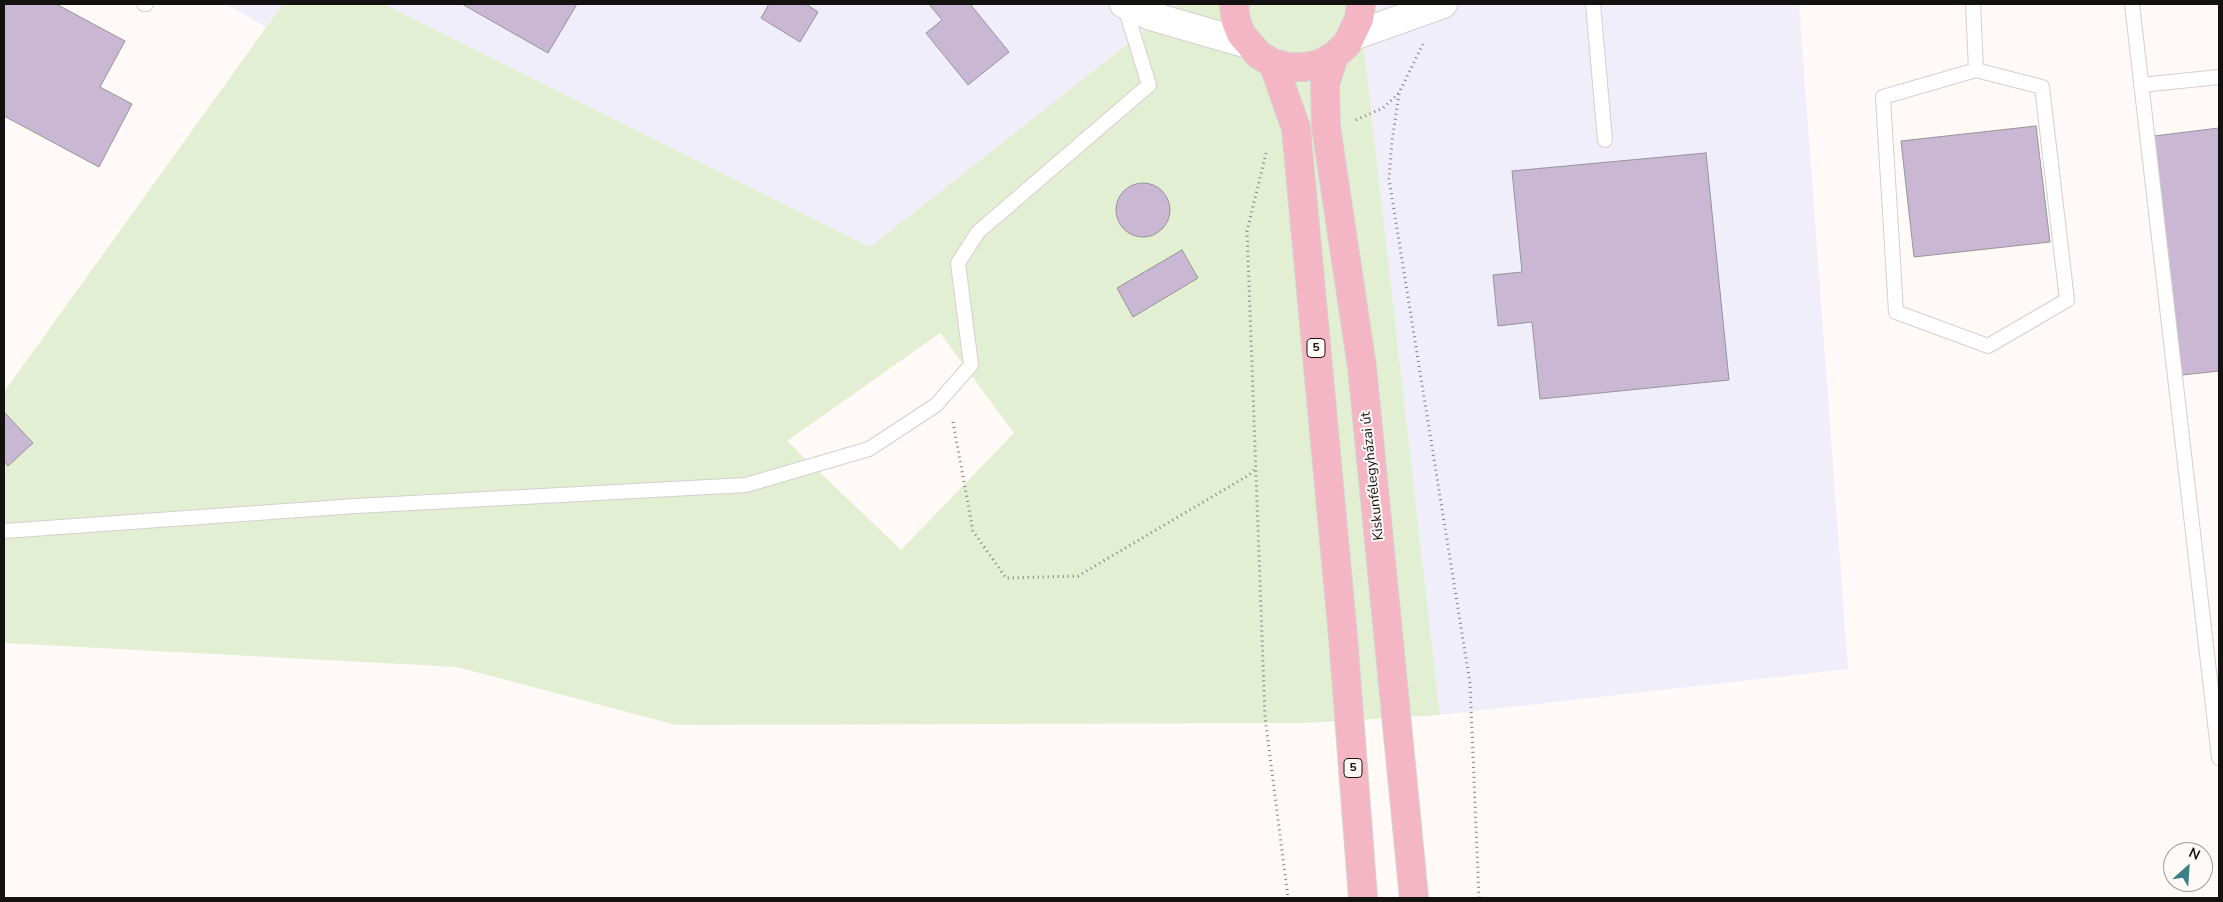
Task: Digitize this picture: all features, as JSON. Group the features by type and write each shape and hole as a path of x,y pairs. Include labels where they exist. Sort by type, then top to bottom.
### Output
{"main road":[{"path":"1234,4 1236,21 1241,34 1248,44 1260,55 1288,67 1304,68 1320,64 1334,56 1353,36 1359,19 1361,4"},
{"name":"Kiskunfélegyházai út","path":"1334,56 1325,84 1326,127 1362,367 1414,898"},
{"name":"5","path":"1273,62 1296,128 1343,637 1363,898"}],"street":[{"path":"1124,4 1151,16 1248,44"},
{"path":"1353,36 1433,7"}],"lane":[{"path":"4,532 356,506 746,485 869,449 936,405 971,364 958,263 978,232 1149,85 1124,4"},
{"path":"1593,4 1605,140"},
{"path":"1973,4 1976,70"},
{"path":"2132,4 2219,758"},
{"path":"1976,70 2042,87 2067,300 1988,346 1896,312 1883,97 1976,70"},
{"path":"2141,85 2219,77"}],"path":[{"path":"1433,7 1428,35 1399,93 1389,179 1470,684 1479,898"},
{"path":"1326,127 1350,123 1383,108 1399,93"},
{"path":"1288,898 1266,716 1247,231 1266,152 1275,139 1296,128"},
{"path":"947,392 973,531 1006,578 1078,576 1249,475 1256,468"}],"shaded area":[{"path":"226,4 283,4 266,27"},
{"path":"384,4 1178,4 870,247"},
{"path":"1359,4 1799,4 1848,669 1440,715"}],"green space":[{"path":"283,4 384,4 870,247 1178,4 1359,4 1440,715 1305,723 676,725 457,667 4,643 4,392","holes":["940,333 1014,433 901,550 787,441"]}],"building":[{"path":"4,4 56,4 125,41 100,87 132,104 99,167 4,116"},
{"path":"462,4 577,4 548,53"},
{"path":"769,4 806,4 818,12 800,42 761,18"},
{"path":"929,4 970,4 1009,52 968,85 926,33 942,20"},
{"path":"2036,126 2050,242 1914,257 1901,141"},
{"path":"2219,128 2219,371 2182,375 2154,136"},
{"path":"1706,153 1729,380 1540,399 1532,322 1498,326 1493,275 1522,272 1512,171"},
{"path":"1138,183 1148,183 1158,187 1166,195 1170,210 1166,225 1158,233 1148,237 1138,237 1128,233 1120,225 1116,215 1116,205 1120,195 1128,187"},
{"path":"1182,250 1198,278 1133,317 1117,288"},
{"path":"4,412 33,443 8,466 4,460"}]}
